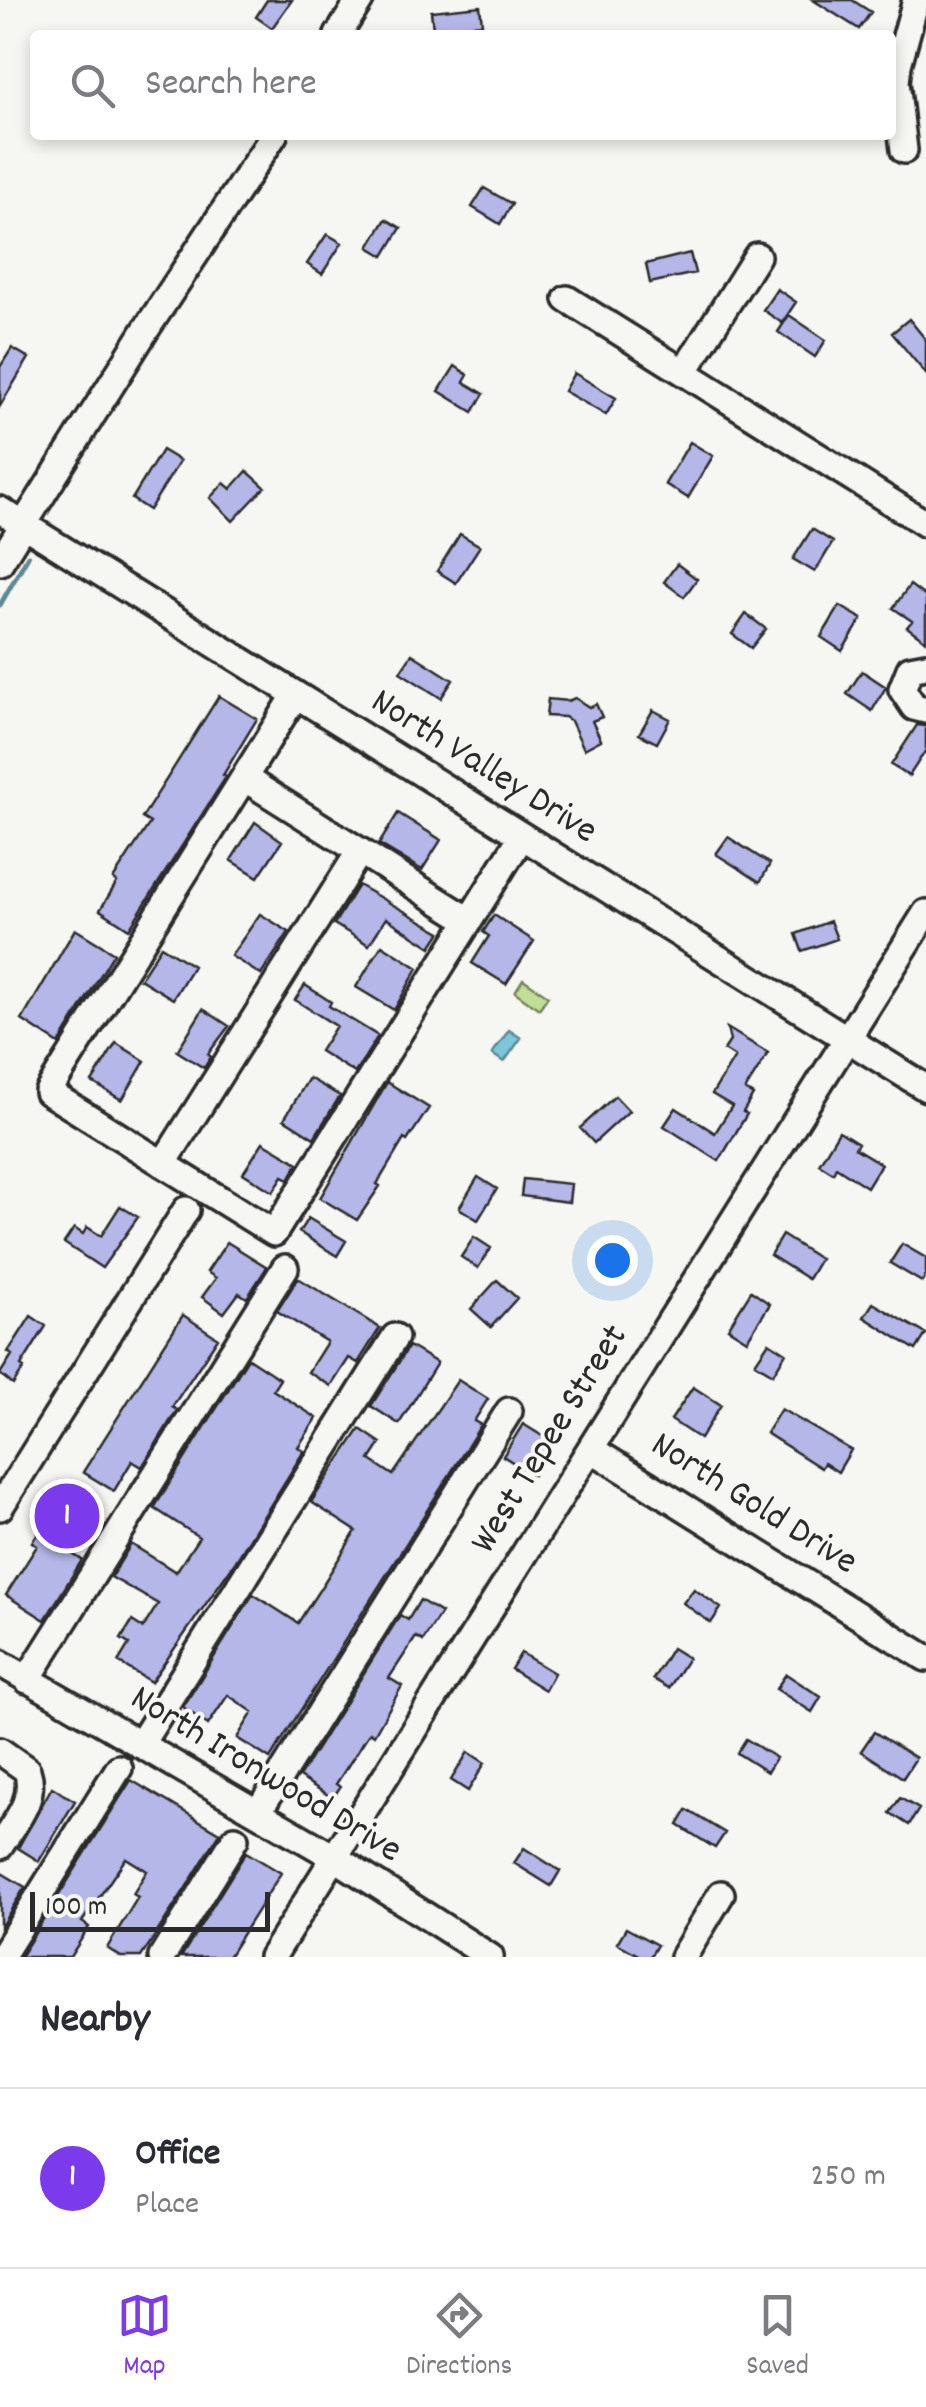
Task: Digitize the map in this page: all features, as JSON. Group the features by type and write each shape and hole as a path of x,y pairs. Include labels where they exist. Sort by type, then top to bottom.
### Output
{"street":[{"path":"341,30 360,0"},
{"path":"904,150 898,64 916,0"},
{"path":"0,562 271,140"},
{"path":"684,372 757,256"},
{"path":"567,299 926,524"},
{"name":"North Valley Drive","path":"0,510 926,1088"},
{"path":"926,666 910,670 902,689 914,707 926,710"},
{"path":"296,696 48,1092 274,1234 522,836"},
{"path":"244,778 470,920"},
{"path":"163,1164 360,851"},
{"name":"West Tepee Street","path":"272,1957 926,912"},
{"path":"0,1507 186,1210"},
{"path":"27,1680 285,1268"},
{"path":"140,1745 395,1337"},
{"path":"258,1812 509,1411"},
{"name":"North Gold Drive","path":"591,1449 926,1658"},
{"name":"North Ironwood Drive","path":"0,1663 334,1857 490,1957"},
{"path":"0,1750 27,1770 31,1792 0,1846"},
{"path":"1,1957 119,1768"},
{"path":"162,1957 235,1839"},
{"path":"683,1957 721,1894"}],"green space":[{"path":"523,979 548,996 539,1009 515,992"}],"water":[{"path":"509,1030 521,1038 504,1062 492,1054"}],"building":[{"path":"267,0 292,0 272,28 256,17"},
{"path":"813,0 852,0 871,12 859,29"},
{"path":"480,6 482,24 433,29 431,11"},
{"path":"484,188 512,204 500,224 472,207"},
{"path":"386,219 401,228 384,256 369,247"},
{"path":"327,234 342,243 322,274 307,264"},
{"path":"690,253 695,273 650,283 646,264"},
{"path":"777,289 796,302 782,323 763,310"},
{"path":"789,315 826,340 815,357 778,332"},
{"path":"909,319 926,340 926,374 892,333"},
{"path":"12,348 29,358 0,406 0,367"},
{"path":"455,366 468,375 464,382 484,394 473,412 439,391"},
{"path":"574,373 616,398 606,415 564,391"},
{"path":"690,442 713,456 688,498 665,484"},
{"path":"162,450 180,461 149,510 132,499"},
{"path":"247,471 265,487 233,521 210,498 224,483 231,489"},
{"path":"812,529 833,542 815,572 793,559"},
{"path":"460,534 480,546 456,583 437,571"},
{"path":"677,564 697,579 684,597 664,582"},
{"path":"910,585 926,597 926,641 907,627 912,621 893,608"},
{"path":"840,606 862,619 842,651 821,637"},
{"path":"746,614 766,629 751,648 732,634"},
{"path":"412,654 453,680 441,698 400,672"},
{"path":"862,671 886,687 872,711 847,694"},
{"path":"219,696 257,719 223,775 226,777 129,929 100,910 117,882 113,879 150,823 142,818"},
{"path":"575,698 589,707 596,704 602,717 592,721 601,740 584,749 571,721 546,716 548,699"},
{"path":"653,710 670,719 657,743 639,734"},
{"path":"917,725 926,726 926,750 909,776 891,765"},
{"path":"398,813 441,840 422,870 379,844"},
{"path":"255,822 282,841 258,877 231,860"},
{"path":"728,837 770,864 760,882 716,854"},
{"path":"358,885 441,932 431,947 386,918 369,945 334,924"},
{"path":"260,914 289,932 261,975 231,956"},
{"path":"494,915 534,941 506,984 472,963 489,936 483,932"},
{"path":"830,921 837,939 802,951 796,934"},
{"path":"75,929 114,953 59,1044 22,1020"},
{"path":"382,945 418,968 394,1010 356,987"},
{"path":"161,946 193,966 173,999 140,979"},
{"path":"305,985 331,1002 329,1006 378,1036 355,1073 320,1051 336,1026 295,1000"},
{"path":"203,1009 229,1026 208,1054 211,1057 204,1068 177,1051"},
{"path":"727,1028 768,1053 745,1090 753,1095 743,1112 747,1114 719,1161 664,1126 676,1108 715,1133 732,1106 712,1094 735,1057 724,1050 730,1041"},
{"path":"116,1043 145,1061 122,1100 92,1082"},
{"path":"309,1078 340,1096 314,1138 284,1119"},
{"path":"387,1082 429,1108 407,1141 404,1139 357,1220 320,1198"},
{"path":"615,1096 629,1111 594,1143 580,1128"},
{"path":"839,1131 858,1143 855,1148 881,1164 867,1187 836,1167 833,1173 819,1164"},
{"path":"263,1142 298,1163 289,1179 283,1176 273,1192 243,1173"},
{"path":"478,1177 497,1189 478,1220 459,1208"},
{"path":"523,1179 571,1184 569,1202 521,1196"},
{"path":"120,1206 138,1217 102,1268 64,1243 74,1228 83,1234 87,1227 101,1236"},
{"path":"308,1218 346,1241 337,1256 299,1232"},
{"path":"782,1235 820,1259 808,1279 770,1255"},
{"path":"474,1237 491,1248 478,1268 461,1257"},
{"path":"227,1242 267,1267 247,1298 239,1293 224,1313 202,1297 216,1278 207,1272"},
{"path":"902,1244 926,1258 922,1282 890,1263"},
{"path":"298,1278 380,1328 358,1363 349,1358 331,1386 308,1372 327,1342 277,1311"},
{"path":"497,1280 517,1298 491,1327 471,1309"},
{"path":"751,1291 770,1304 747,1340 728,1328"},
{"path":"873,1303 926,1334 916,1350 864,1317"},
{"path":"183,1315 218,1338 172,1407 177,1410 142,1467 132,1461 114,1491 83,1472"},
{"path":"31,1316 46,1326 13,1385 0,1374 12,1355 8,1352"},
{"path":"769,1342 786,1353 773,1374 755,1363"},
{"path":"409,1346 437,1363 399,1424 371,1406"},
{"path":"248,1358 280,1379 273,1390 317,1418 298,1447 304,1451 236,1561 151,1682 118,1662 129,1644 121,1639 132,1621 143,1628 158,1604 111,1577 131,1544 176,1572 199,1537 154,1508"},
{"path":"458,1380 488,1399 474,1421 481,1425 270,1759 237,1738 253,1712 228,1695 208,1725 183,1707 253,1594 298,1623 325,1581 356,1531 311,1502 360,1429 381,1443 370,1460 393,1475"},
{"path":"693,1387 721,1405 700,1439 671,1420"},
{"path":"781,1409 851,1450 838,1472 824,1463 821,1468 766,1433"},
{"path":"523,1424 552,1442 533,1475 503,1456"},
{"path":"55,1494 93,1516 71,1553 82,1560 45,1620 6,1595 37,1546 32,1542 47,1519 42,1516"},
{"path":"694,1589 721,1608 711,1623 683,1603"},
{"path":"420,1600 441,1613 423,1641 416,1637 389,1678 402,1686 374,1735 370,1732 336,1784 340,1787 333,1798 299,1777 400,1615 408,1620"},
{"path":"672,1648 688,1658 669,1688 653,1679"},
{"path":"521,1653 554,1673 545,1690 511,1669"},
{"path":"786,1674 821,1697 812,1712 776,1689"},
{"path":"874,1732 916,1758 903,1778 861,1751"},
{"path":"746,1739 776,1758 767,1772 737,1753"},
{"path":"468,1752 485,1763 468,1791 451,1780"},
{"path":"131,1780 220,1833 184,1891 141,1957 121,1957 107,1948 138,1897 133,1894 147,1871 126,1858 82,1922 89,1927 70,1957 20,1957"},
{"path":"52,1787 75,1801 39,1861 18,1848"},
{"path":"900,1798 919,1809 909,1825 890,1813"},
{"path":"687,1810 725,1833 715,1848 678,1825"},
{"path":"524,1848 560,1871 551,1886 514,1863"},
{"path":"246,1852 281,1873 228,1957 181,1957"},
{"path":"0,1872 25,1887 0,1928"},
{"path":"626,1928 657,1945 650,1957 642,1957 617,1943"}],"waterway":[{"path":"0,605 28,556"}],"place":[{"name":"Office","path":"67,1516"}]}
